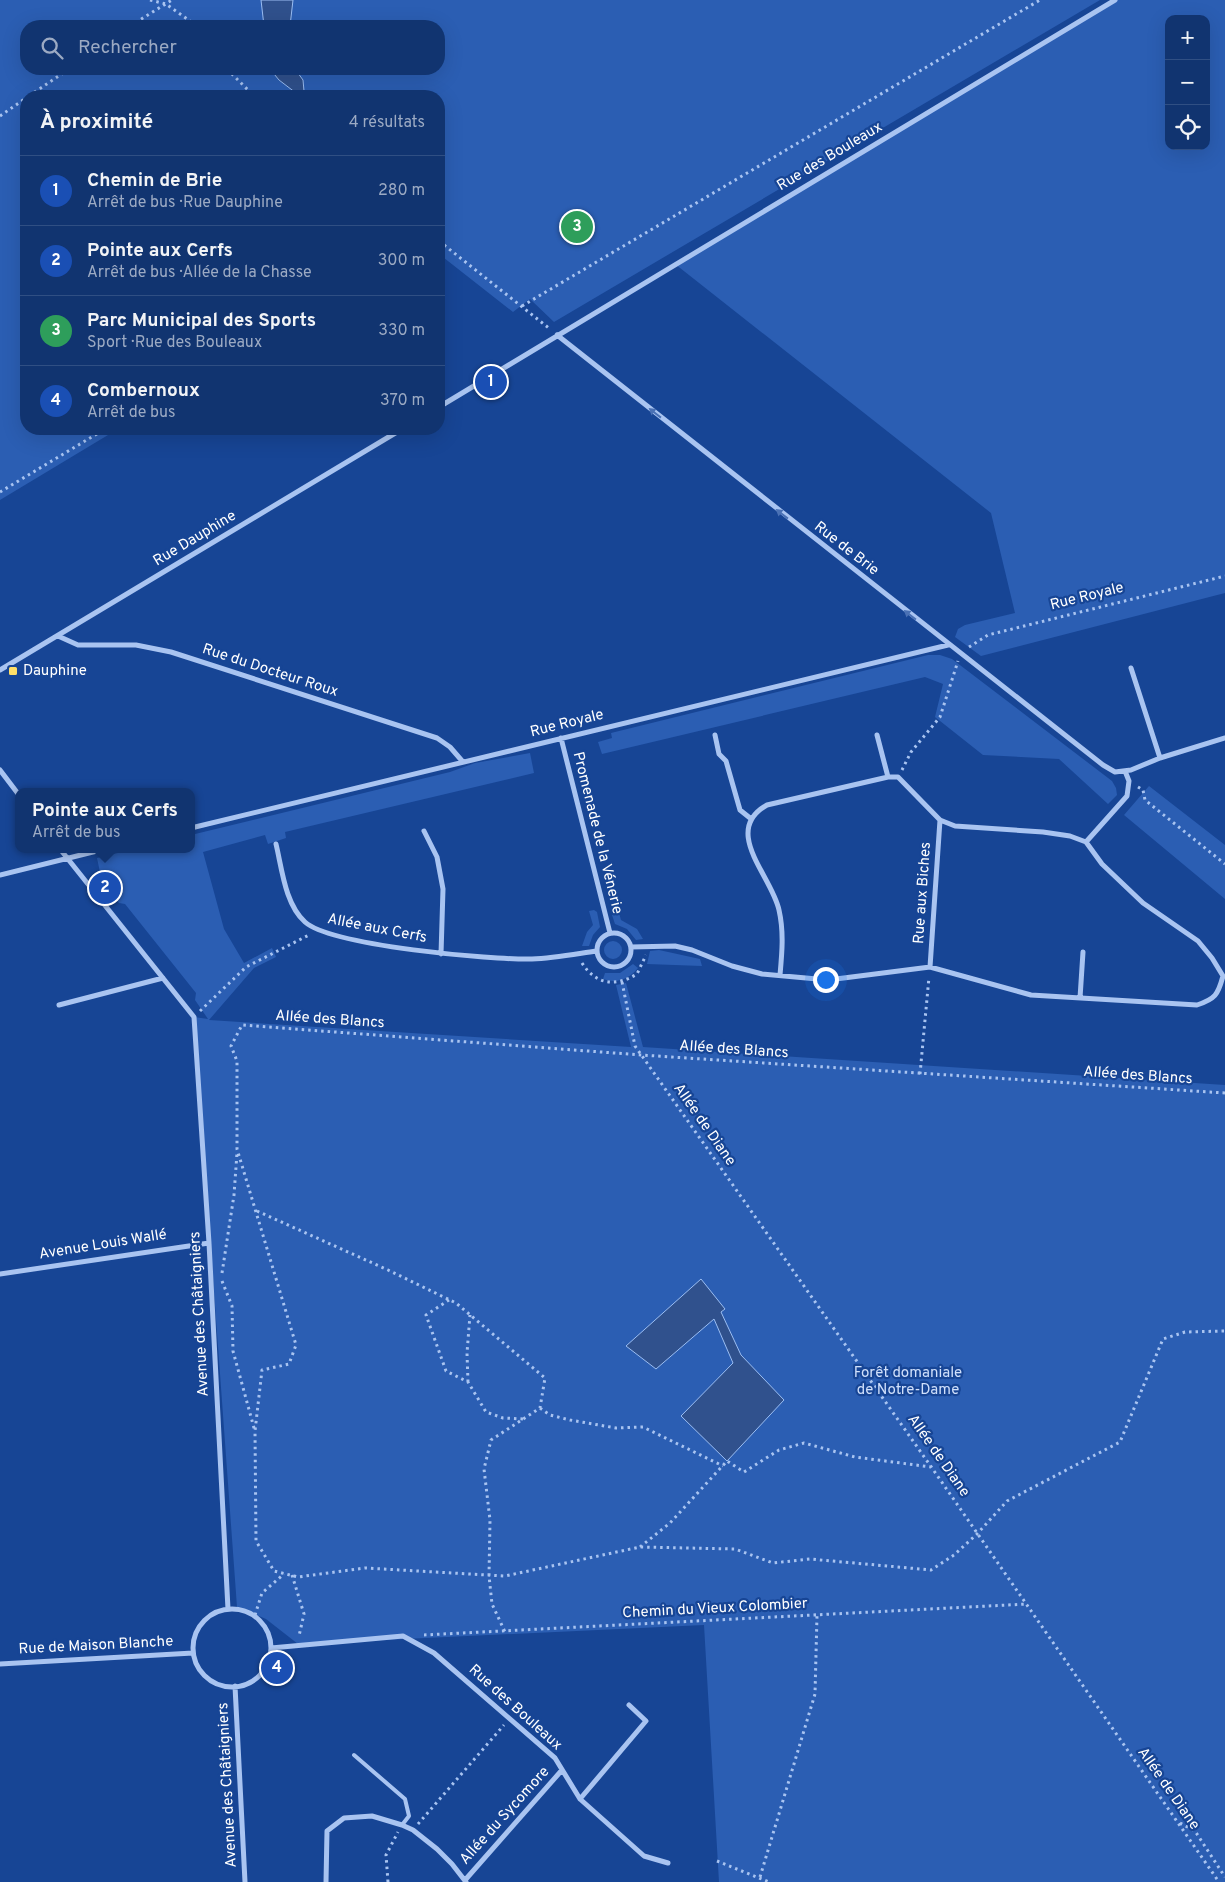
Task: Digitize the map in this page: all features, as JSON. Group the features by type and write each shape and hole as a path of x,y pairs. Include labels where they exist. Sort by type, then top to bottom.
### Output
{"street":[{"name":"Rue des Bouleaux","path":"557,335 1115,0"},
{"path":"445,403 557,335"},
{"name":"Rue de Brie","path":"557,335 1102,765 1115,772 1125,771"},
{"name":"Rue Dauphine","path":"0,670 392,435"},
{"name":"Rue du Docteur Roux","path":"58,636 78,645 136,645 170,652 437,738 450,747 463,762"},
{"name":"Rue Royale","path":"195,827 948,645"},
{"path":"1131,668 1160,758"},
{"path":"715,735 719,754 726,762 740,810 750,818"},
{"path":"877,735 888,777"},
{"name":"Promenade de la Vénerie","path":"560,738 610,933"},
{"path":"1086,842 1122,802 1130,788 1125,771 1225,738"},
{"path":"0,770 15,789"},
{"path":"630,947 647,945 675,946 692,950 732,966 780,975 828,980 930,967 1032,995 1197,1005 1212,1000 1222,990 1223,976 1212,958 1198,941 1143,903 1102,864 1086,842 1070,836 955,826 940,820 898,777 888,777 767,805 750,818 747,835 753,856 779,908 783,933 780,975"},
{"name":"Rue aux Biches","path":"930,967 940,820"},
{"name":"Allée aux Cerfs","path":"424,831 437,857 443,889 442,954"},
{"name":"Allée aux Cerfs","path":"276,844 294,907 304,922 318,930 357,940 442,954 532,959 596,951"},
{"path":"63,853 194,1017"},
{"path":"0,875 91,853"},
{"path":"610,933 625,937 630,947 630,957 618,967 603,964 596,951 600,940 610,933"},
{"path":"1080,998 1083,952"},
{"path":"59,1006 163,978"},
{"name":"Avenue des Châtaigniers","path":"194,1017 209,1243 228,1609"},
{"name":"Avenue Louis Wallé","path":"0,1274 209,1243"},
{"path":"228,1609 247,1613 262,1624 268,1635 271,1648 266,1665 256,1678 246,1684 223,1686 212,1681 196,1664 193,1653 193,1640 198,1629 206,1619 216,1612 228,1609"},
{"name":"Rue des Bouleaux","path":"403,1636 434,1653 554,1758 580,1799 644,1856 668,1863"},
{"path":"271,1648 403,1636"},
{"name":"Rue de Maison Blanche","path":"0,1664 193,1653"},
{"name":"Avenue des Châtaigniers","path":"235,1686 246,1882"},
{"path":"580,1799 646,1721 629,1705"},
{"name":"Allée du Sycomore","path":"466,1880 562,1770"},
{"path":"326,1882 328,1831 344,1818 372,1816 413,1830 447,1859 466,1880"}],"lane":[{"path":"354,1754 405,1799 409,1816 402,1825"}],"path":[{"path":"150,0 166,4 189,20"},
{"path":"140,20 172,0"},
{"path":"522,306 1040,0"},
{"path":"38,90 60,75"},
{"path":"233,75 248,90"},
{"path":"0,116 20,102"},
{"path":"445,246 543,324"},
{"path":"0,492 95,435"},
{"name":"Rue Royale","path":"962,655 973,643 988,634 1225,576"},
{"path":"898,777 911,752 940,717 956,664 962,655"},
{"path":"1130,788 1139,787 1143,790 1145,800 1225,864"},
{"path":"194,1017 246,967 318,930"},
{"path":"579,953 582,962 594,977 608,983 622,982 637,974 646,958 647,945"},
{"path":"920,1074 930,967"},
{"name":"Allée de Diane","path":"622,982 635,1046 932,1468 1219,1882"},
{"name":"Allée des Blancs","path":"237,1149 237,1060 231,1046 242,1025 642,1055 1225,1093"},
{"path":"237,1149 296,1345 289,1364 262,1370 255,1431 256,1541 274,1571 292,1576 298,1577 365,1568 505,1576 640,1547 735,1549 773,1563 810,1559 931,1570 954,1555 977,1534 1007,1501 1120,1442 1163,1339 1184,1332 1225,1331"},
{"path":"237,1149 234,1195 221,1279 232,1306 233,1351 255,1431"},
{"path":"256,1210 449,1300 470,1315 545,1378 540,1408 491,1440 484,1469 490,1520 489,1576 492,1604 505,1632"},
{"path":"449,1300 426,1315 446,1371 468,1382"},
{"path":"470,1315 467,1353 468,1382 486,1412 503,1418 524,1419"},
{"path":"540,1408 550,1415 570,1420 616,1428 642,1427 723,1466"},
{"path":"640,1547 670,1523 727,1461 744,1472 780,1450 804,1443 856,1457 932,1468"},
{"path":"255,1615 262,1593 285,1574"},
{"path":"292,1576 304,1614 298,1644"},
{"name":"Chemin du Vieux Colombier","path":"403,1636 1027,1604"},
{"path":"760,1878 815,1694 817,1615"},
{"path":"413,1830 509,1718"},
{"path":"1178,1822 1195,1831 1225,1877"},
{"path":"388,1882 386,1855 402,1825"},
{"path":"717,1861 769,1882"}],"green space":[{"path":"0,0 1100,0 554,322 530,299 513,312 445,259 445,90 20,90 20,435 108,435 0,500"},
{"path":"1115,0 1225,0 1225,593 981,656 955,637 958,629 965,625 1015,613 991,513 675,264"},
{"path":"928,655 940,655 952,659 1112,781 1117,795 1108,804 1059,759 983,755 935,717 943,684 925,677 602,754 598,742 612,738 611,733"},
{"name":"Forêt domaniale de Notre-Dame","path":"530,753 534,773 285,832 286,838 268,844 265,835 203,852 224,929 244,963 272,948 276,957 254,968 209,1020 631,1047 616,985 626,983 643,1047 1225,1085 1225,1882 719,1882 704,1625 298,1644 266,1619 237,1607 194,1017 208,1019 195,1000 196,993 125,904 119,903 102,882 97,858 118,853 195,853 195,834 450,772 475,763"},
{"path":"1149,786 1225,845 1225,899 1124,815"},
{"path":"594,910 597,912 600,927 593,935 589,946 582,946 587,932 593,925 589,911"},
{"path":"619,913 621,920 637,929 643,939 636,940 627,929 615,924 612,915"},
{"path":"609,941 617,941 622,946 620,957 609,959 604,954 604,946"},
{"path":"659,950 700,959 702,966 647,964 650,951"},
{"path":"633,964 638,968 627,978 618,981 603,979 605,973 620,973"}],"shaded area":[{"path":"261,0 293,0 291,20 263,20"},
{"path":"275,75 299,75 303,80 304,90 292,90"},
{"path":"701,1279 725,1309 721,1312 741,1355 784,1400 727,1461 681,1416 733,1363 714,1319 656,1369 626,1346"}],"place":[{"name":"Parc Municipal des Sports","path":"577,227"},
{"name":"Chemin de Brie","path":"491,382"},
{"name":"Dauphine","path":"13,671"},
{"name":"Pointe aux Cerfs","path":"105,888"},
{"name":"Combernoux","path":"277,1668"}]}
